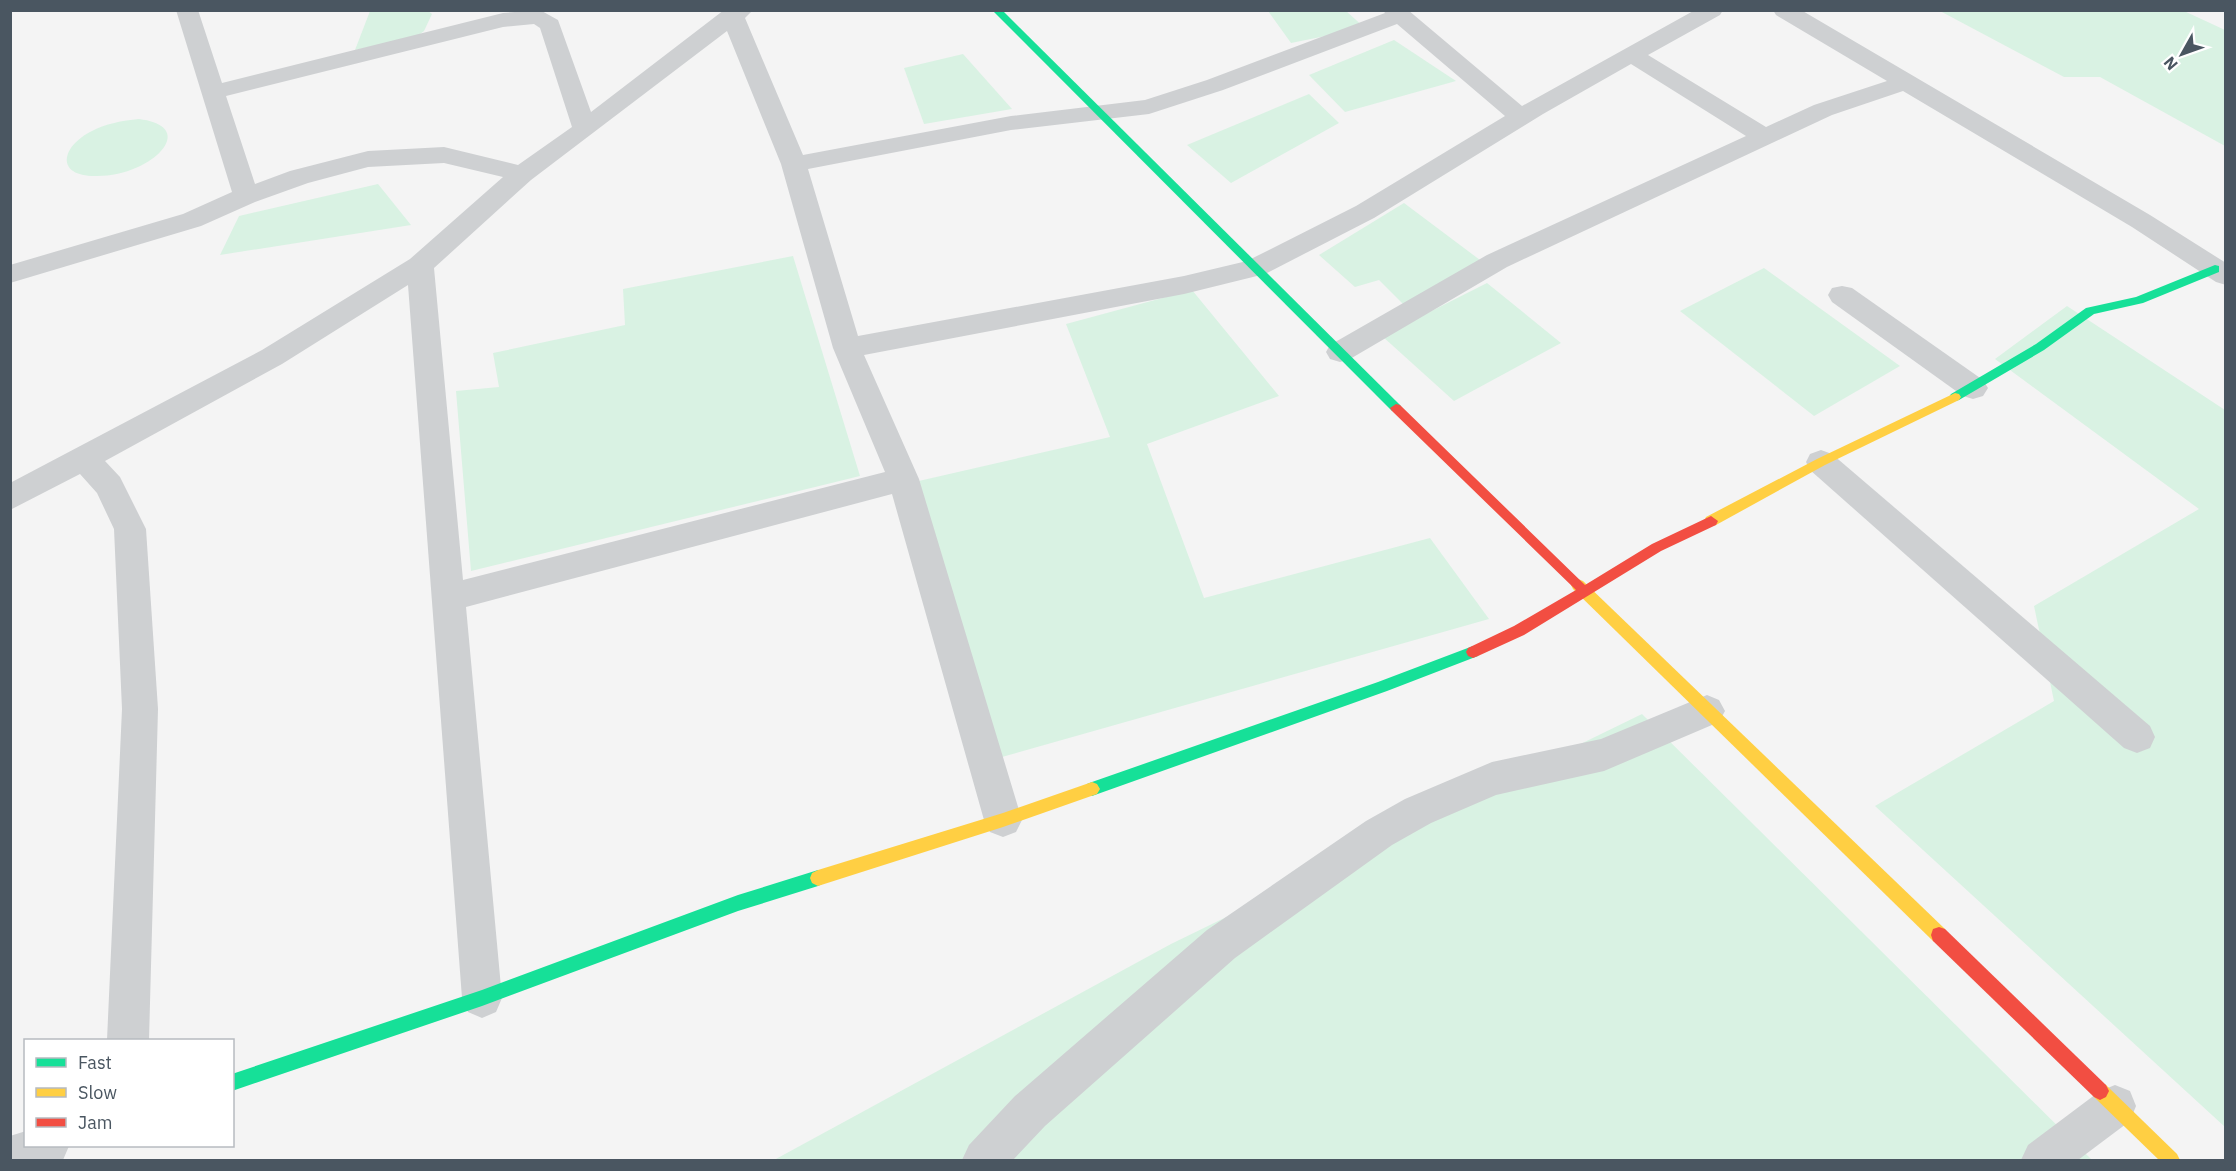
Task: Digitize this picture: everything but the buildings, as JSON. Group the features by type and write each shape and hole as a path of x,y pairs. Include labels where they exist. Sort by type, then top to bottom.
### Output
{"street":[{"path":"187,10 246,196"},
{"path":"996,10 1586,593 2171,1161"},
{"path":"847,348 1184,285 1255,268 1365,212 1521,117 1712,10"},
{"path":"1784,10 2141,221 2220,272"},
{"path":"794,164 1011,123 1149,107 1215,86 1397,13 1521,117"},
{"path":"213,92 503,20 539,17 550,26 585,129"},
{"path":"10,498 272,357 420,265 522,174 585,129 721,18 794,164 847,348 903,479 1004,820"},
{"path":"1632,55 1765,137"},
{"path":"1340,352 1497,261 1823,110 1906,82"},
{"path":"10,274 192,220 246,196 299,177 368,159 444,155 522,174"},
{"path":"420,265 482,998"},
{"path":"234,1082 482,998 738,903 1004,820 1382,687 1509,638 1586,593 1650,551 1745,505 1821,462 1973,388 2040,347 2090,311 2139,300 2220,272"},
{"path":"1842,295 1973,388"},
{"path":"85,459 109,486 130,529 140,709 128,1039"},
{"path":"1821,462 2137,737"},
{"path":"448,598 903,479"},
{"path":"984,1161 1030,1111 1221,944 1378,833 1418,811 1492,779 1604,755 1707,711"},
{"path":"2043,1161 2115,1106"},
{"path":"10,1158 44,1147"}],"green space":[{"path":"370,11 428,11 432,14 424,31 416,37 355,50"},
{"path":"1268,11 1346,11 1365,28 1291,43"},
{"path":"1940,11 2184,11 2225,30 2225,146 2100,77 2064,77"},
{"path":"1394,40 1456,81 1345,112 1309,75"},
{"path":"963,54 1012,109 924,124 904,68"},
{"path":"1309,94 1339,123 1231,183 1187,145"},
{"path":"139,119 163,127 167,133 164,147 149,161 128,171 102,176 84,175 74,172 69,167 68,153 80,139 90,132 102,126"},
{"path":"378,184 411,225 220,255 239,216"},
{"path":"1404,203 1484,263 1405,306 1379,280 1355,287 1319,255"},
{"path":"793,256 860,476 471,571 456,391 499,387 493,353 625,325 623,289"},
{"path":"1764,268 1900,366 1814,416 1680,311"},
{"path":"1487,283 1561,343 1454,401 1382,336"},
{"path":"1192,290 1279,396 1147,444 1204,598 1430,538 1489,619 1002,757 910,483 1110,437 1066,324"},
{"path":"2067,306 2225,410 2225,1127 1875,806 2054,701 2034,606 2199,509 1995,359"},
{"path":"1642,714 2092,1160 774,1160 1171,944"}],"traffic: fast":[{"path":"996,10 1396,408"},
{"path":"1955,397 2040,347 2090,311 2139,300 2215,269"},
{"path":"1092,789 1382,687 1473,652"},
{"path":"234,1082 482,998 738,903 818,878"}],"traffic: slow":[{"path":"1711,521 1821,462 1955,397"},
{"path":"1578,585 1939,935"},
{"path":"818,878 1003,820 1092,789"},
{"path":"2100,1091 2171,1160"}],"traffic: jam":[{"path":"1396,408 1578,585"},
{"path":"1473,652 1519,631 1627,565 1711,521"},
{"path":"1939,935 2100,1091"}]}
